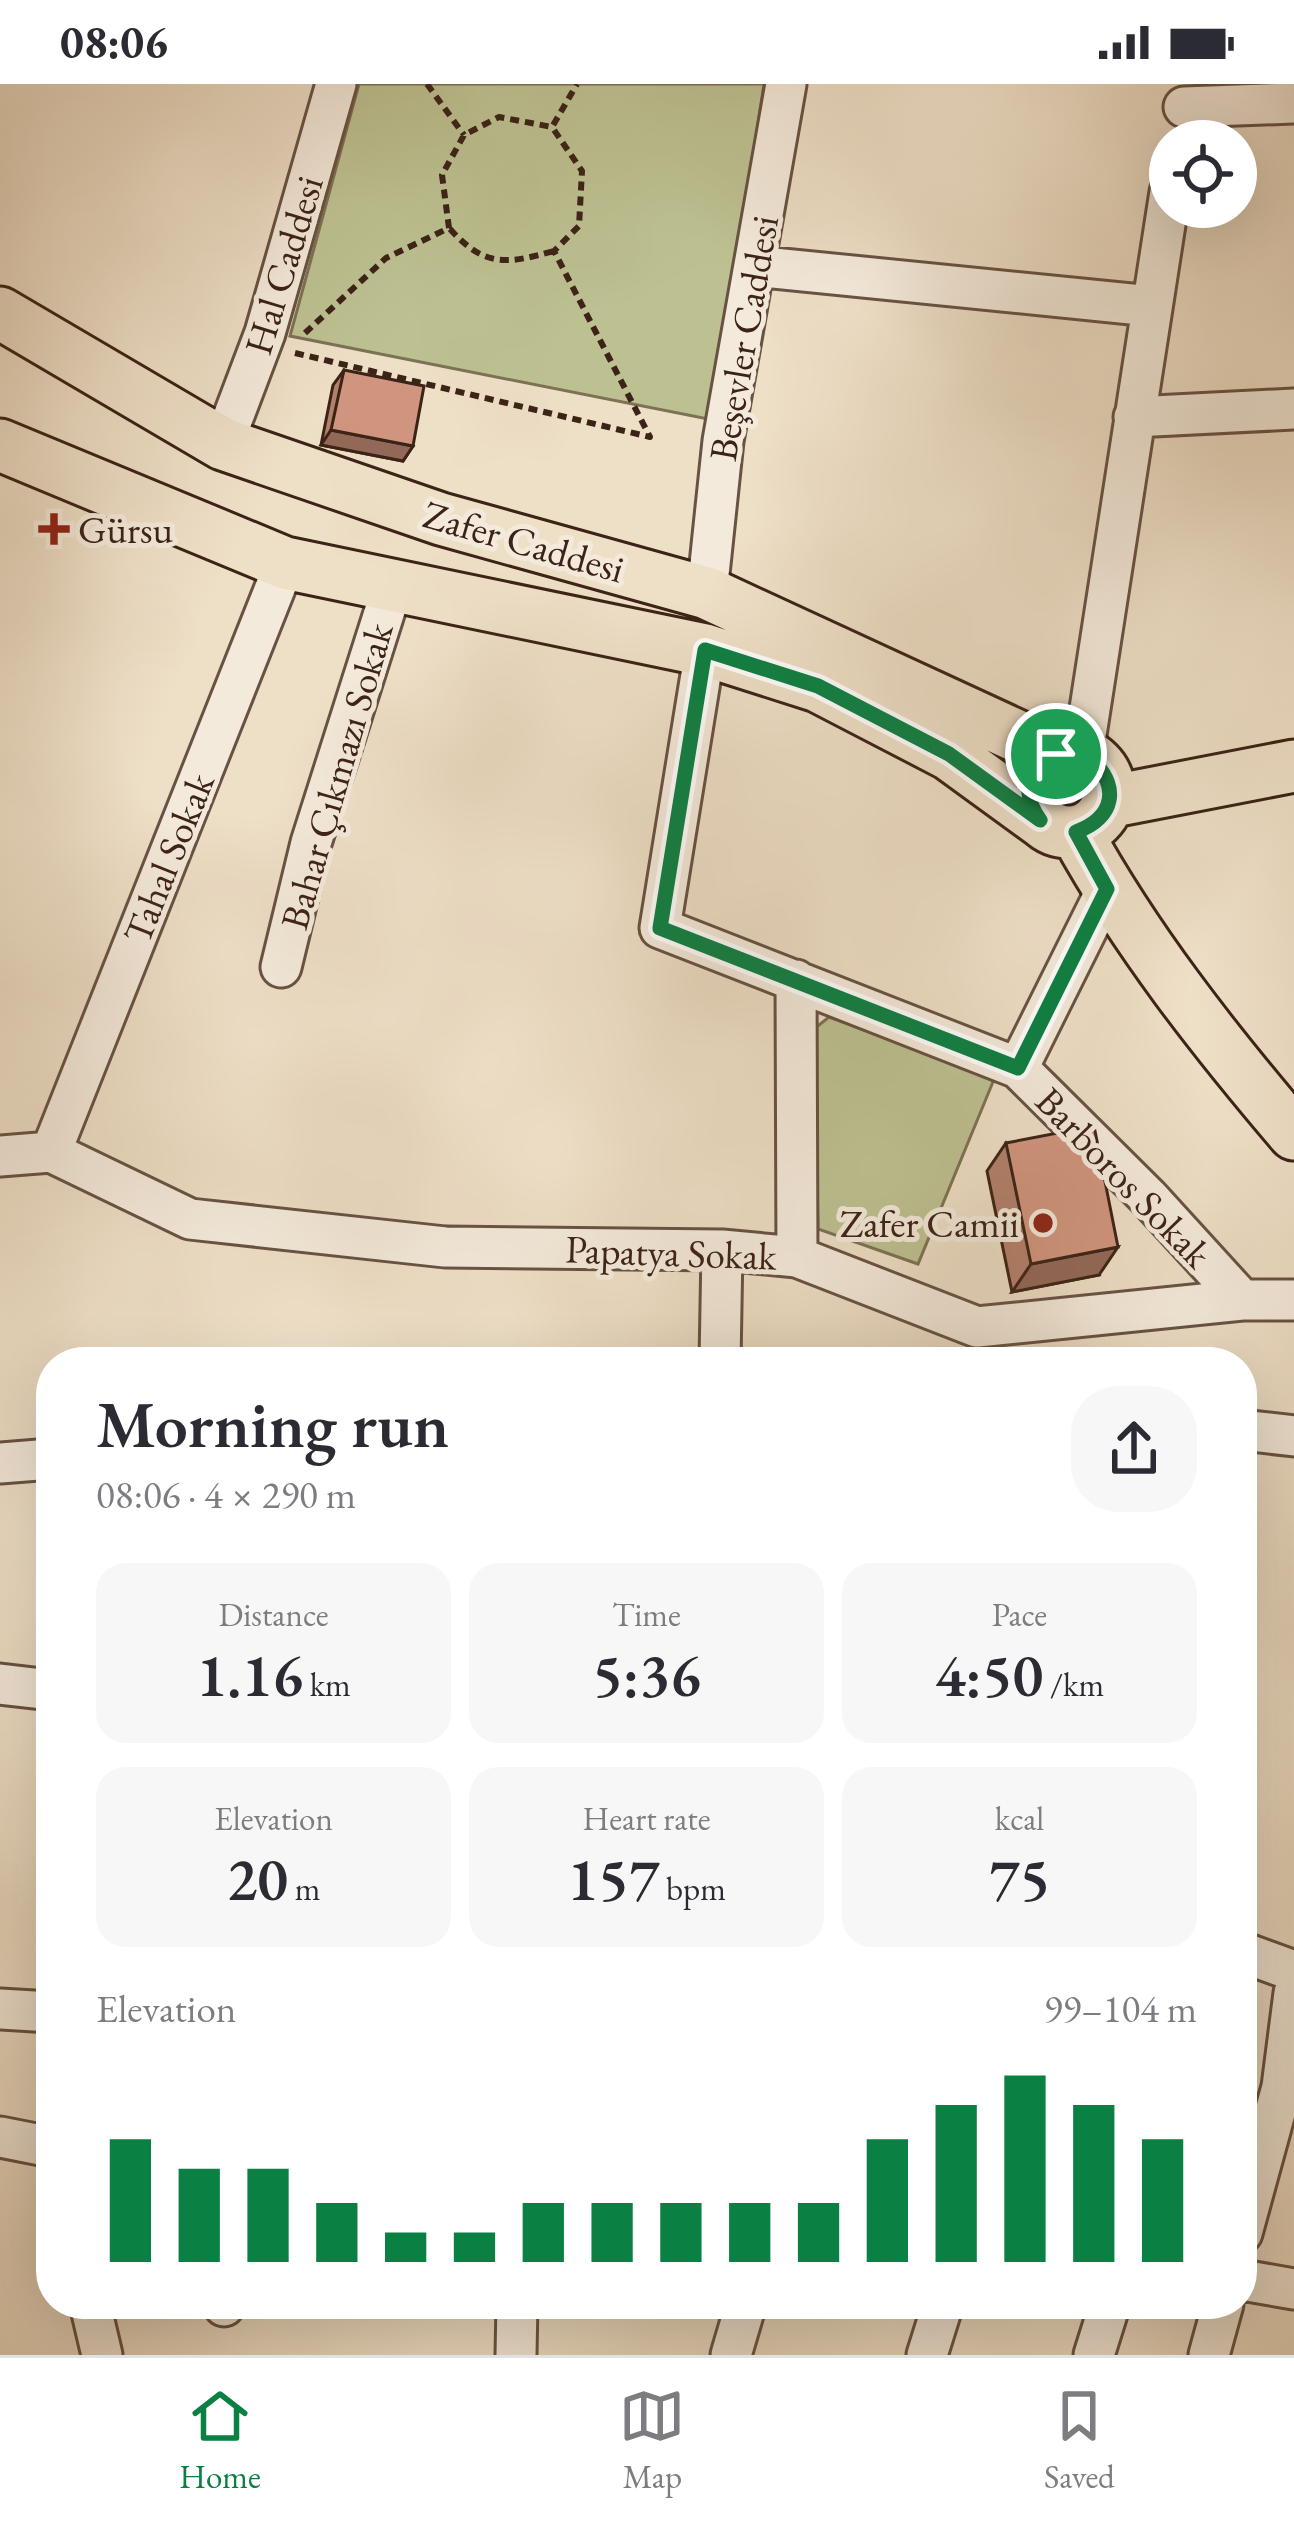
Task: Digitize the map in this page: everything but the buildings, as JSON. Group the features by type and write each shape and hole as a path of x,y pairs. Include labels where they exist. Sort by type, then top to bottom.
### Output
{"main road":[{"name":"Zafer Caddesi","path":"0,313 223,444 441,519 706,593 1101,768 1109,790 1075,818"},
{"name":"Zafer Caddesi","path":"0,445 285,563 705,650 818,686 1075,818 1107,889 1218,1045 1294,1134"},
{"name":"Zafer Caddesi","path":"1069,754 1035,770 1030,783 1033,810 1075,818"},
{"path":"1075,818 1294,766"}],"street":[{"name":"Hal Caddesi","path":"223,444 265,333 336,84"},
{"name":"Beşevler Caddesi","path":"706,593 723,441 786,84"},
{"path":"1183,111 1294,104"},
{"path":"1069,754 1134,417 1164,228"},
{"path":"754,266 1151,306"},
{"path":"1134,417 1294,409"},
{"name":"Tahal Sokak","path":"51,1152 285,563"},
{"name":"Bahar Çıkmazı Sokak","path":"281,968 311,843 393,585"},
{"name":"Barboros Sokak","path":"705,650 660,928 1018,1068 1148,1197 1242,1300"},
{"path":"1018,1068 1107,889"},
{"path":"796,980 797,1257"},
{"path":"0,1156 51,1152"},
{"name":"Papatya Sokak","path":"51,1152 190,1219 445,1247 722,1250 797,1257 976,1344 1242,1300 1294,1300"},
{"path":"720,1347 722,1250"},
{"path":"1257,1432 1294,1436"},
{"path":"0,1463 36,1460"},
{"path":"0,1684 36,1688"},
{"path":"1257,1957 1294,1971"},
{"path":"1257,2186 1288,2088 1294,1993"},
{"path":"0,2009 36,2011"},
{"path":"0,2137 36,2144"},
{"path":"1257,2283 1294,2289"},
{"path":"94,2319 102,2355"},
{"path":"516,2355 517,2319"},
{"path":"731,2355 742,2319"},
{"path":"927,2355 938,2319"},
{"path":"1094,2355 1105,2319"},
{"path":"1210,2355 1219,2319"}],"path":[{"path":"427,84 464,135"},
{"path":"553,127 577,84"},
{"path":"499,117 553,127 582,171 579,226 554,251 508,263 484,257 463,244 449,228 442,175 464,135 499,117"},
{"path":"449,228 386,258 286,351 650,437 554,251"}],"green space":[{"path":"359,84 764,84 713,420 290,336"},
{"path":"829,1017 995,1077 918,1264 818,1229 814,1029"}],"place":[{"name":"Gürsu","path":"54,529"},
{"name":"Zafer Camii","path":"1043,1223"}],"route":[{"path":"705,650 818,686 949,754 1040,820 1029,796 1030,783 1035,770 1056,754 1083,754 1107,778 1108,802 1103,813 1076,832 1107,889 1018,1068 660,928 705,650"}]}
